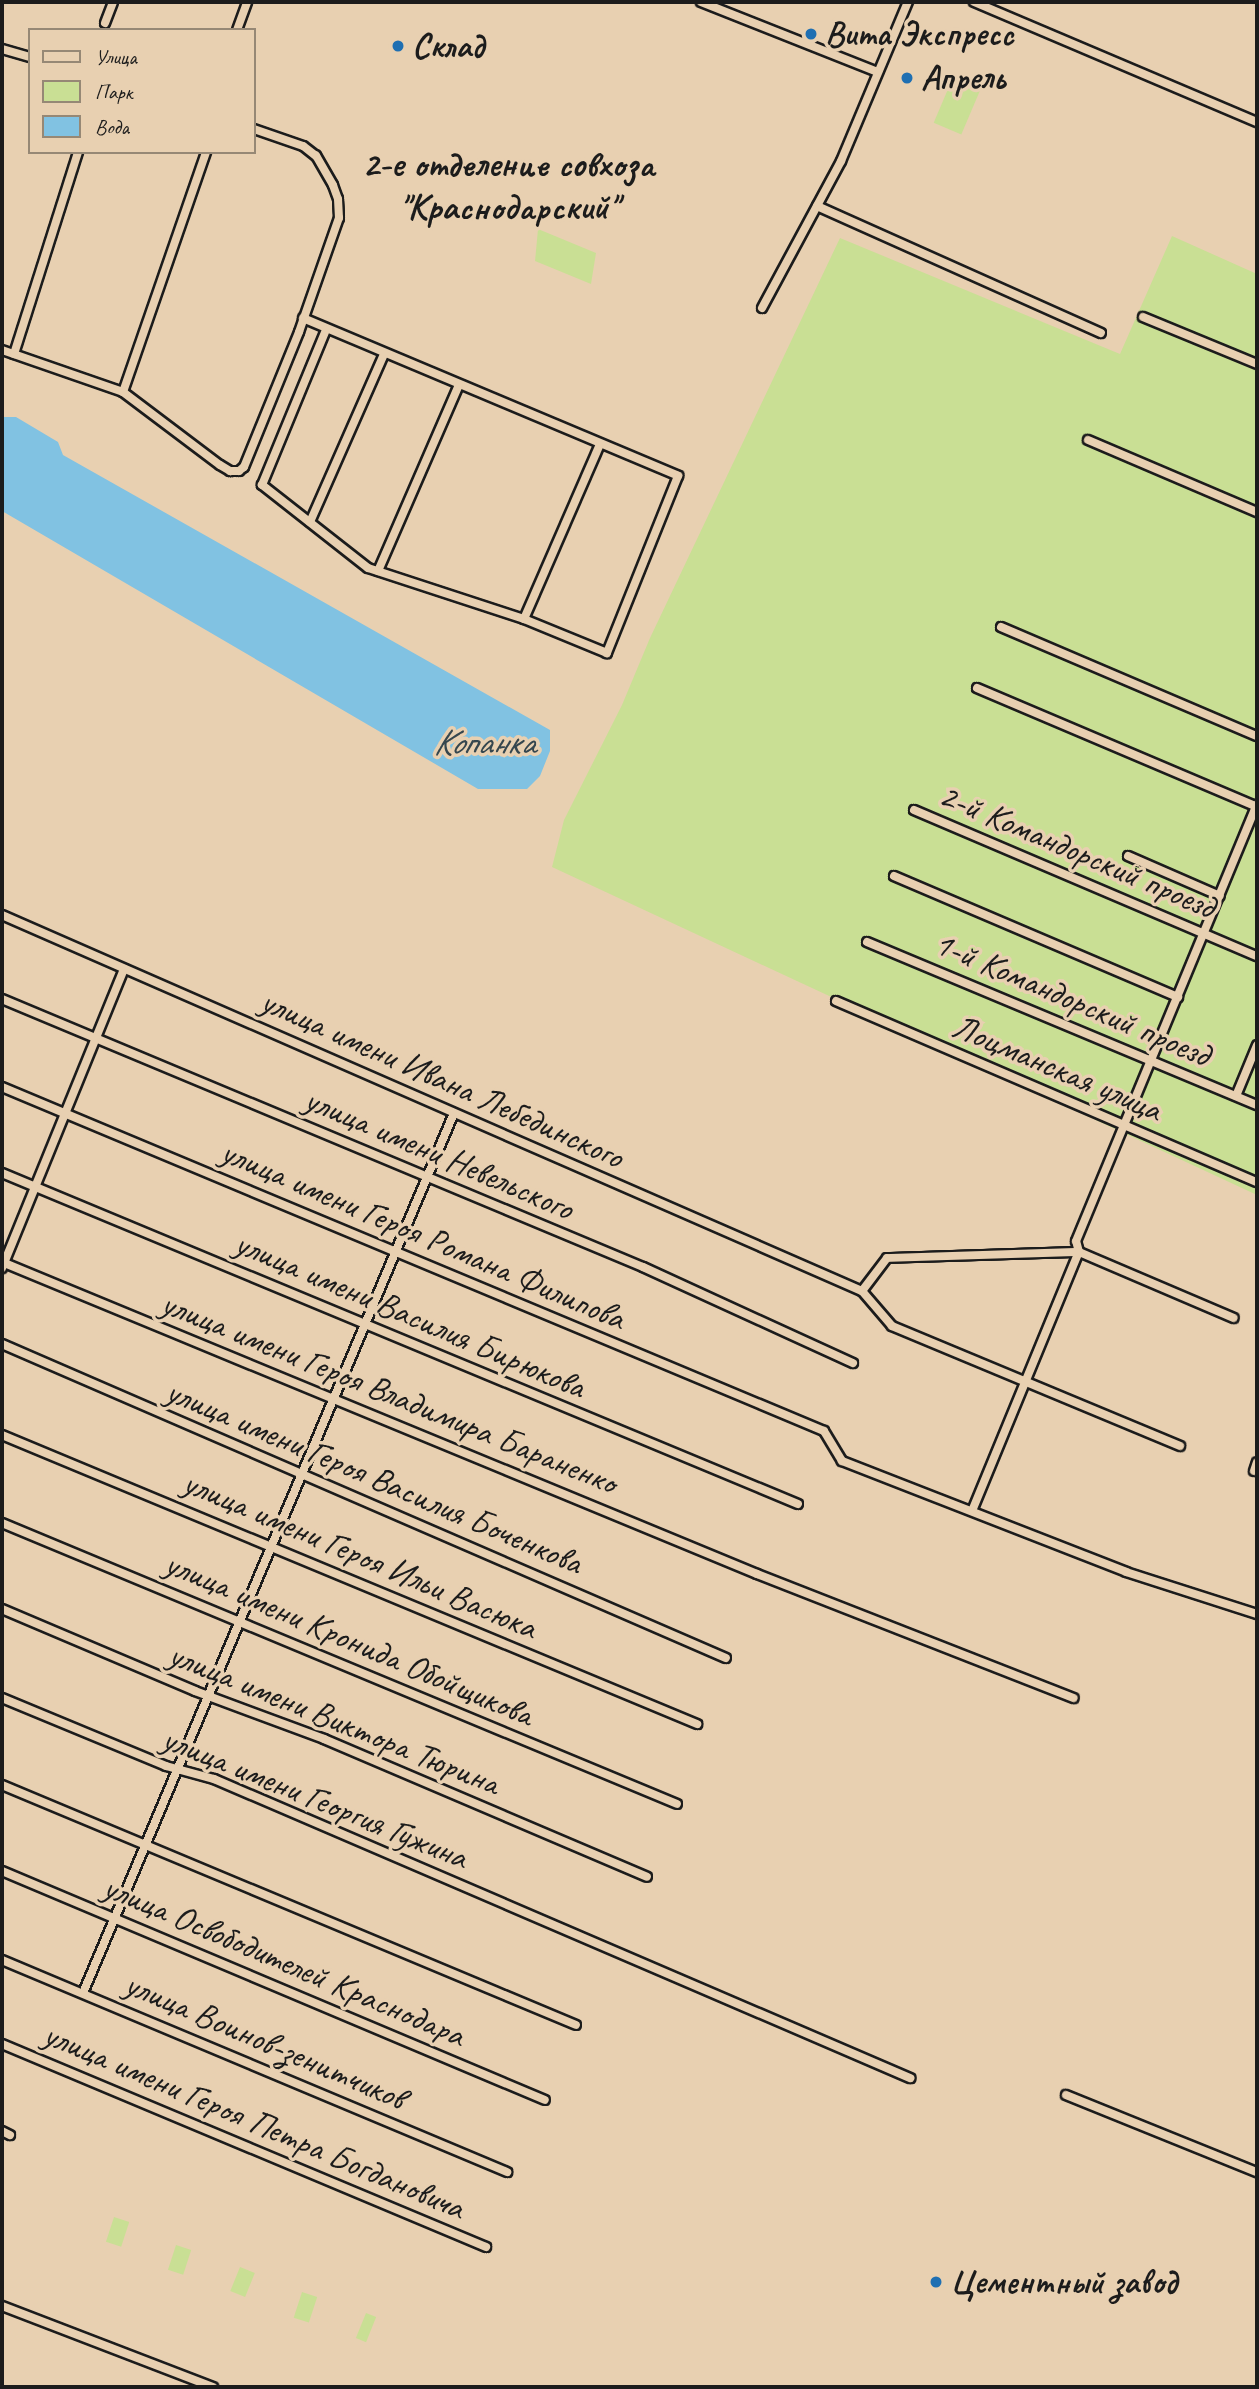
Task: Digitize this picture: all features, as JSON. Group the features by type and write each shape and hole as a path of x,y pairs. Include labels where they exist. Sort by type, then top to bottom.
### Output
{"street":[{"path":"105,23 113,2"},
{"path":"238,28 247,2"},
{"path":"701,2 878,72"},
{"path":"724,11 727,2"},
{"path":"762,308 841,161 908,2"},
{"path":"974,2 1257,122"},
{"path":"2,49 28,56"},
{"path":"2,350 123,392 220,465 239,471 250,458 339,218 338,199 327,171 316,156 303,146 256,130"},
{"path":"14,354 77,154"},
{"path":"123,392 205,154"},
{"path":"817,206 1101,332"},
{"path":"1143,317 1257,364"},
{"path":"303,318 326,330 678,476 607,653 524,619 368,568 262,485 326,330"},
{"path":"310,522 384,354"},
{"path":"378,571 459,385"},
{"path":"1088,440 1257,512"},
{"path":"524,619 600,443"},
{"path":"1001,627 1257,736"},
{"path":"977,688 1257,806 1076,1241 1079,1252 972,1511 1126,1572 1257,1614"},
{"name":"2-й Командорский проезд","path":"914,810 1257,956"},
{"path":"1128,856 1220,896"},
{"path":"894,876 1178,997"},
{"name":"улица имени Ивана Лебединского","path":"2,915 862,1291"},
{"name":"1-й Командорский проезд","path":"867,942 1257,1105"},
{"path":"3,1264 124,970"},
{"name":"улица имени Невельского","path":"2,999 643,1267 853,1363"},
{"name":"Лоцманская улица","path":"836,1001 1257,1182"},
{"path":"1236,1096 1257,1045"},
{"name":"улица имени Героя Романа Филипова","path":"2,1087 824,1431 842,1461 972,1511"},
{"path":"83,1993 454,1113"},
{"name":"улица имени Василия Бирюкова","path":"2,1173 798,1504"},
{"path":"1180,1446 892,1326 862,1291 887,1258 1079,1252 1234,1318"},
{"name":"улица имени Героя Владимира Бараненко","path":"3,1264 757,1574 1074,1698"},
{"name":"улица имени Героя Василия Боченкова","path":"2,1344 726,1658"},
{"name":"улица имени Героя Ильи Васюка","path":"2,1435 697,1724"},
{"name":"улица имени Кронида Обойщикова","path":"2,1523 677,1804"},
{"name":"улица имени Виктора Тюрина","path":"2,1609 208,1696 324,1739 647,1877"},
{"name":"улица имени Георгия Гужина","path":"2,1698 177,1769 226,1784 910,2078"},
{"path":"2,1785 576,2025"},
{"name":"улица Освободителей Краснодара","path":"2,1871 545,2100"},
{"name":"улица Воинов-зенитчиков","path":"2,1959 507,2172"},
{"name":"улица имени Героя Петра Богдановича","path":"2,2044 486,2247"},
{"path":"1066,2095 1257,2172"},
{"path":"2,2306 213,2387"}],"green space":[{"path":"954,75 982,87 961,135 934,123"},
{"path":"538,229 596,253 591,284 535,261"},
{"path":"1172,236 1257,274 1257,1195 552,867 564,820 622,705 650,638 840,238 1120,354"},
{"path":"114,2217 129,2222 121,2247 106,2242"},
{"path":"176,2245 191,2250 183,2275 168,2270"},
{"path":"240,2267 255,2273 245,2297 230,2291"},
{"path":"302,2292 317,2297 309,2323 294,2318"},
{"path":"366,2313 376,2317 366,2342 356,2338"}],"water":[{"name":"Копанка","path":"2,417 16,417 58,442 63,455 550,730 550,751 540,776 527,789 478,789 2,511"}],"place":[{"name":"Вита Экспресс","path":"811,34"},
{"name":"Склад","path":"398,46"},
{"name":"Апрель","path":"907,78"},
{"name":"Цементный завод","path":"936,2282"}],"district":[{"name":"2-е отделение совхоза \"Краснодарский\"","path":"508,186"}]}
